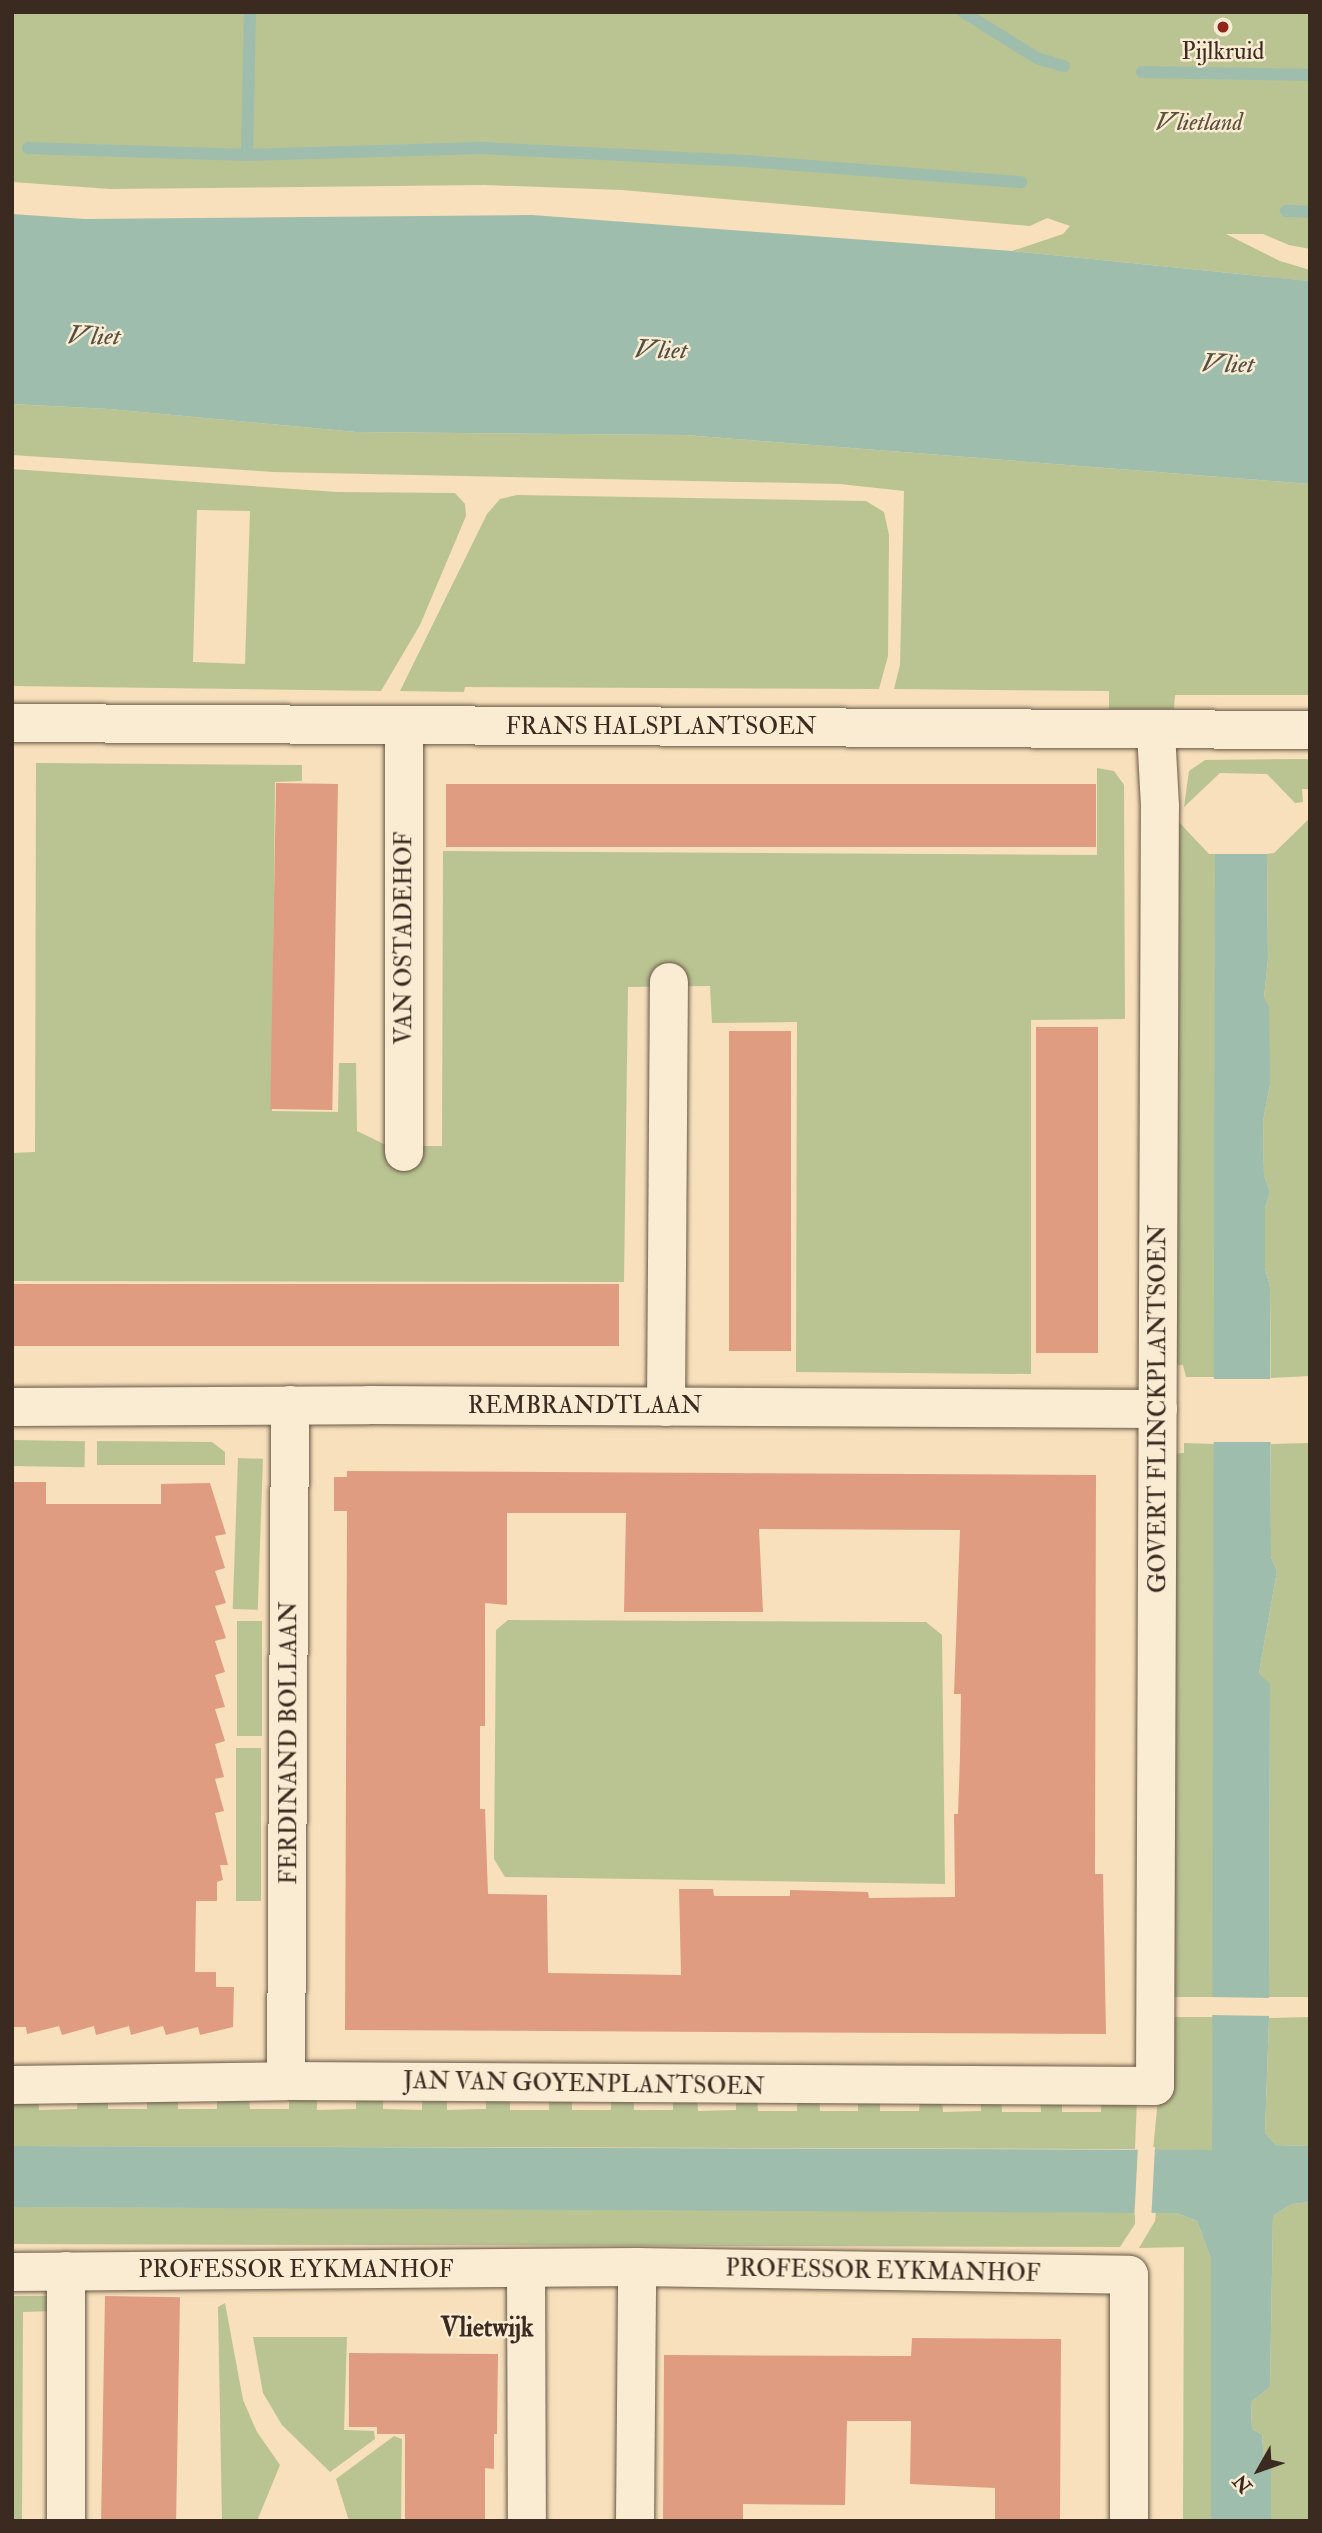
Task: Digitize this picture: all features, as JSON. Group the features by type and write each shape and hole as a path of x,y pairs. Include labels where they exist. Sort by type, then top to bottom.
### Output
{"street":[{"name":"FRANS HALSPLANTSOEN","path":"12,723 1156,732 1310,730"},
{"name":"VAN OSTADEHOF","path":"404,725 404,1152"},
{"name":"GOVERT FLINCKPLANTSOEN","path":"1156,732 1160,806 1156,2086"},
{"path":"666,1407 668,982"},
{"name":"REMBRANDTLAAN","path":"12,1407 290,1405 1158,1409"},
{"name":"FERDINAND BOLLAAN","path":"286,2081 290,1405"},
{"name":"JAN VAN GOYENPLANTSOEN","path":"12,2085 286,2081 1156,2086"},
{"path":"635,2521 637,2267"},
{"name":"PROFESSOR EYKMANHOF","path":"12,2272 637,2267 1129,2275 1129,2521"},
{"path":"526,2268 527,2521"},
{"path":"66,2271 66,2521"}],"green space":[{"name":"Vlietland","path":"12,12 1310,12 1310,249 1289,245 1263,234 1226,234 1280,261 1310,270 1308,281 1012,251 1063,234 1070,226 1047,218 1030,226 622,190 485,185 110,189 12,182"},
{"path":"12,404 109,409 356,432 685,435 1310,484 1310,695 1175,695 1174,709 1109,709 1109,691 894,689 900,665 904,491 840,484 274,472 12,455"},
{"path":"12,469 337,492 455,493 465,504 466,516 420,625 381,691 12,686","holes":["197,510 250,511 245,664 193,662"]},
{"path":"517,495 866,501 884,512 889,535 888,656 879,689 465,687 464,692 400,691 487,514 500,499"},
{"path":"1205,760 1310,760 1310,789 1302,789 1303,802 1295,803 1267,774 1220,773 1184,807 1189,771"},
{"path":"36,763 302,765 302,781 275,782 272,1111 338,1112 339,1063 356,1063 357,1131 388,1146 442,1146 443,851 1097,855 1097,768 1114,771 1124,785 1125,1019 1031,1020 1031,1374 796,1372 797,1022 712,1023 710,986 628,987 624,1282 12,1281 12,1153 35,1152"},
{"path":"1174,817 1209,854 1215,854 1216,1377 1186,1377 1183,1365 1168,1366"},
{"path":"1310,818 1310,1376 1271,1378 1270,1287 1265,1268 1265,1209 1270,1192 1264,1175 1263,1121 1270,1085 1264,998 1268,959 1267,854 1274,853"},
{"path":"12,1440 85,1441 85,1467 12,1466"},
{"path":"97,1441 212,1442 225,1452 225,1465 97,1465"},
{"path":"1184,1443 1215,1444 1214,1997 1165,1997 1166,1454 1184,1453"},
{"path":"1310,1443 1310,1997 1269,1997 1270,1685 1259,1673 1277,1571 1271,1557 1271,1444"},
{"path":"238,1458 263,1459 258,1610 233,1609"},
{"path":"508,1620 926,1622 942,1635 945,1884 505,1877 494,1859 496,1630"},
{"path":"237,1621 262,1621 262,1736 237,1736"},
{"path":"236,1748 261,1748 261,1901 236,1901"},
{"path":"1166,2017 1213,2017 1212,2151 1153,2150"},
{"path":"1310,2017 1310,2146 1276,2145 1265,2133 1269,2018"},
{"path":"12,2095 38,2096 39,2110 77,2109 78,2095 108,2096 108,2109 147,2109 147,2096 178,2095 178,2109 217,2109 217,2096 249,2096 250,2109 289,2109 289,2095 317,2096 317,2110 356,2109 356,2096 383,2096 383,2109 422,2110 422,2095 447,2096 447,2110 486,2109 486,2096 510,2096 510,2110 549,2110 549,2096 572,2097 572,2110 611,2110 611,2097 634,2096 634,2110 673,2110 673,2096 697,2097 698,2111 736,2110 736,2097 757,2097 758,2111 797,2111 797,2097 819,2098 820,2111 858,2111 858,2098 880,2097 880,2111 919,2111 920,2097 942,2098 943,2112 981,2111 981,2098 1001,2098 1002,2112 1041,2112 1040,2098 1062,2098 1062,2112 1101,2112 1101,2098 1137,2098 1135,2149 12,2146"},
{"path":"1310,2202 1310,2521 1271,2521 1271,2466 1264,2461 1262,2435 1252,2429 1251,2402 1270,2387 1273,2216 1292,2204"},
{"path":"12,2207 1135,2211 1135,2224 1120,2247 12,2244"},
{"path":"1156,2212 1177,2213 1197,2221 1211,2259 1211,2521 1183,2521 1184,2247 1139,2248 1155,2221"},
{"path":"12,2296 51,2296 55,2311 23,2312 22,2521 12,2521"},
{"path":"225,2303 243,2400 257,2432 280,2465 257,2521 222,2521 218,2307"},
{"path":"253,2337 347,2337 344,2430 374,2431 375,2439 330,2472 282,2425 263,2393"},
{"path":"394,2436 402,2439 401,2521 349,2521 336,2479"}],"water":[{"name":"Vliet","path":"12,214 85,219 532,215 1012,251 1310,281 1310,484 685,435 356,432 109,409 12,404"},
{"path":"1215,854 1267,854 1268,959 1264,998 1269,1007 1270,1085 1263,1121 1264,1175 1270,1192 1265,1209 1265,1268 1270,1287 1271,1557 1277,1571 1259,1673 1270,1684 1269,2018 1265,2133 1276,2145 1310,2146 1310,2202 1292,2204 1273,2216 1270,2387 1251,2402 1252,2429 1262,2435 1264,2461 1271,2466 1271,2521 1211,2521 1211,2259 1197,2221 1177,2213 12,2207 12,2146 1212,2150"}],"pier":[{"path":"1212,1379 1275,1379 1275,1442 1212,1442"},
{"path":"1210,1997 1273,1998 1273,2016 1210,2015"},
{"path":"1138,2146 1155,2147 1151,2216 1134,2215"}],"building":[{"path":"276,783 338,784 332,1110 270,1109"},
{"path":"446,784 1096,784 1096,847 446,847"},
{"path":"1036,1027 1098,1027 1098,1353 1036,1353"},
{"path":"729,1031 791,1031 791,1351 729,1351"},
{"path":"12,1284 619,1284 619,1346 12,1346"},
{"path":"347,1471 1096,1475 1095,1874 1103,1874 1106,2034 345,2030 347,1511 334,1511 334,1477 347,1477","holes":["507,1513 626,1513 624,1612 763,1612 759,1529 960,1530 954,1694 961,1694 958,1814 954,1814 955,1897 869,1898 868,1892 790,1890 790,1896 714,1896 713,1889 679,1889 681,1975 548,1973 547,1895 488,1894 485,1809 480,1809 480,1726 485,1726 485,1603 507,1605"]},
{"path":"12,1482 46,1482 46,1504 161,1504 161,1484 210,1483 226,1534 215,1536 225,1568 215,1571 226,1603 215,1606 226,1638 215,1641 225,1672 215,1675 225,1707 215,1709 225,1741 215,1744 224,1777 215,1779 224,1811 215,1813 228,1865 220,1865 223,1880 217,1882 217,1901 196,1901 195,1972 216,1972 216,1987 234,1987 233,2027 200,2035 198,2027 166,2035 163,2026 131,2035 129,2026 96,2035 94,2026 62,2035 59,2026 27,2034 26,2027 12,2027"},
{"path":"105,2296 180,2297 176,2521 101,2521"},
{"path":"912,2338 1061,2339 1060,2521 995,2521 995,2488 910,2484 911,2421 847,2421 845,2505 743,2504 743,2521 663,2521 664,2355 911,2356"},
{"path":"349,2353 498,2354 497,2434 494,2434 494,2469 485,2468 485,2521 405,2521 405,2434 377,2434 377,2427 349,2427"}],"waterway":[{"path":"28,148 247,155 250,12"},
{"path":"963,12 1037,58 1064,66"},
{"path":"1142,72 1310,75"},
{"path":"247,155 480,148 746,161 1021,182"},
{"path":"1286,211 1310,212"}],"place":[{"name":"Pijlkruid","path":"1223,27"}],"district":[{"name":"Vlietwijk","path":"487,2329"}]}
